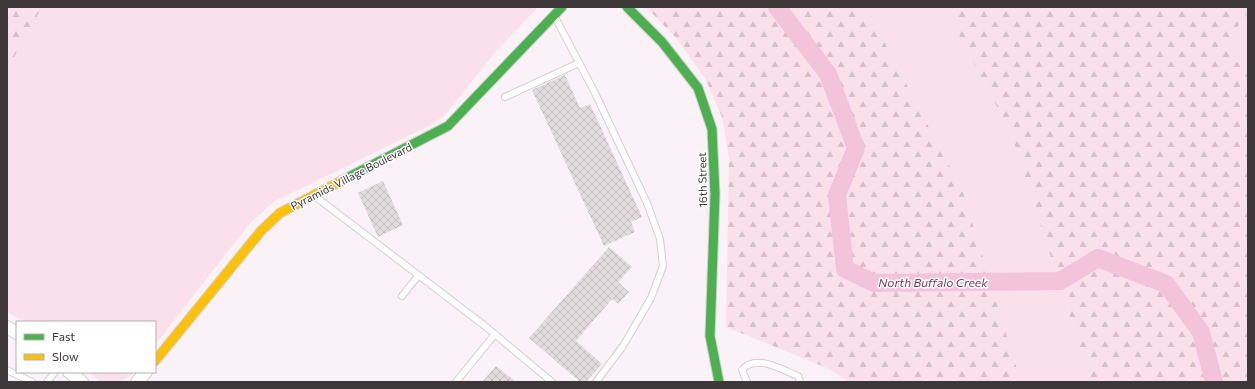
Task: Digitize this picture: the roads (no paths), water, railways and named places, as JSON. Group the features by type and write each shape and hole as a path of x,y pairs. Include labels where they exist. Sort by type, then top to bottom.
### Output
{"street":[{"name":"Pyramids Village Boulevard","path":"156,360 261,231 280,213 448,126 562,7"},
{"name":"16th Street","path":"626,7 662,42 698,88 712,129 715,194 710,336 717,375 720,382"},
{"path":"7,327 16,332"},
{"path":"70,373 82,382"},
{"path":"137,382 145,373"}],"lane":[{"path":"555,16 647,203 660,239 663,266 651,298 623,346 596,382"},
{"path":"505,96 579,63"},
{"path":"315,196 495,334 552,382"},
{"path":"402,296 418,276"},
{"path":"456,382 495,334"},
{"path":"747,382 742,370 746,365 755,362 762,362 798,376 800,382"},
{"path":"7,370 32,382"},
{"path":"47,382 54,373"}],"waterway":[{"name":"North Buffalo Creek","path":"777,7 828,74 856,148 837,195 845,269 874,283 1060,281 1098,258 1166,284 1201,332 1214,382"}]}
